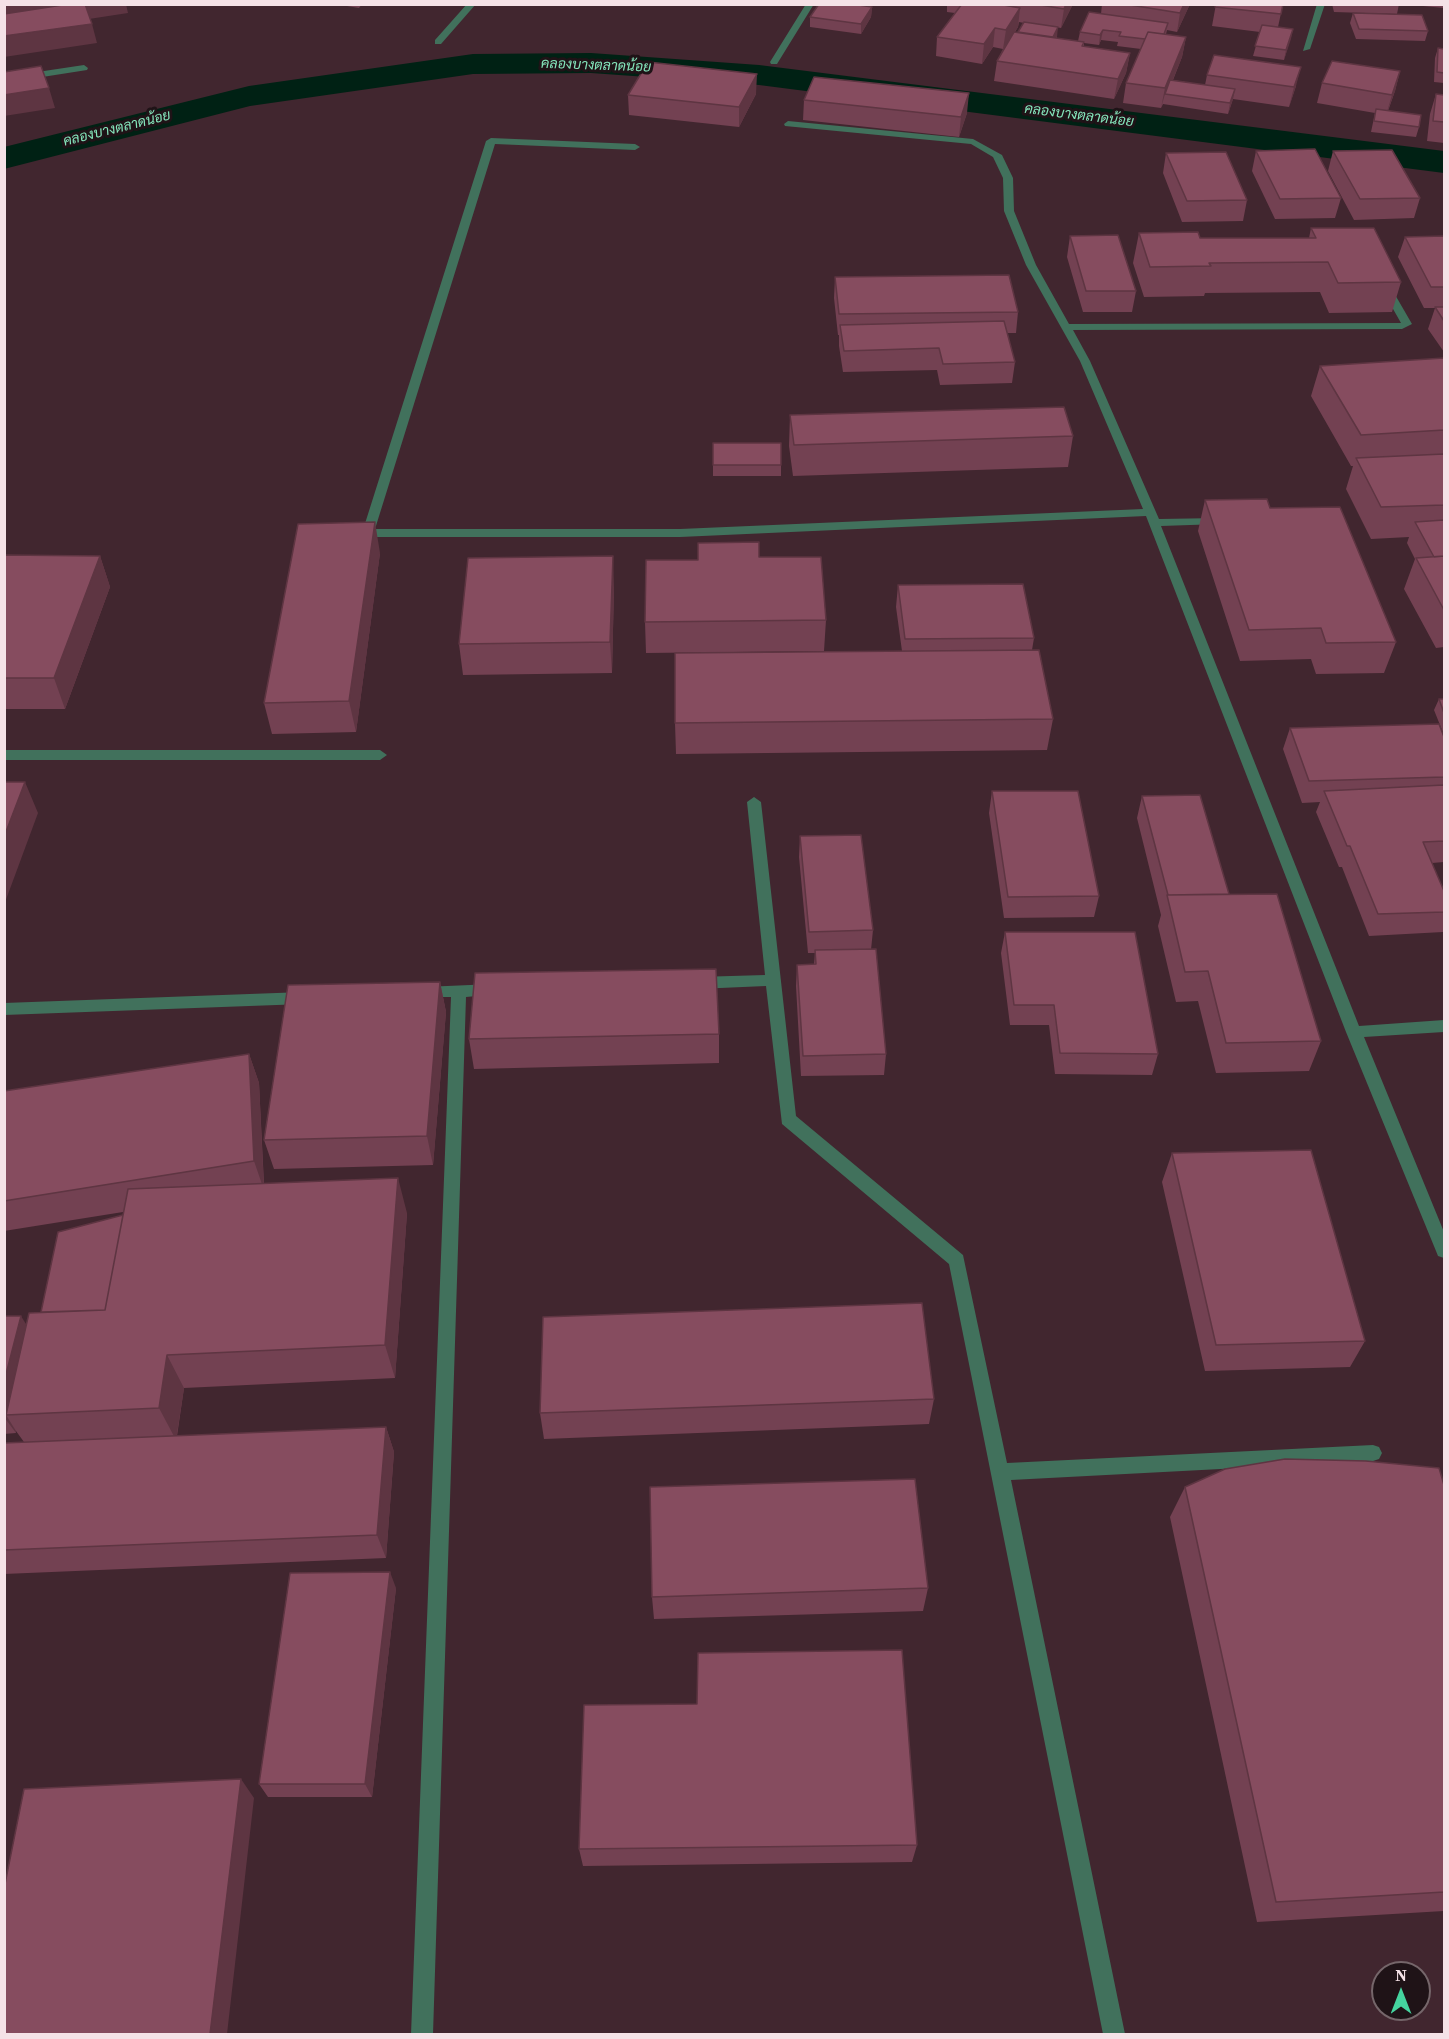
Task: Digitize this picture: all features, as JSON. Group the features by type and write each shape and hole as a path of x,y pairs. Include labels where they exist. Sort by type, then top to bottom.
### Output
{"street":[{"path":"438,42 472,4"},
{"path":"774,62 810,4"},
{"path":"1306,49 1321,4"},
{"path":"4,80 84,68"},
{"path":"789,124 973,142 997,155 1008,178 1009,211 1031,265 1085,361 1151,517 1354,1032 1444,1251"},
{"path":"635,147 491,141 368,533 680,533 1151,517 1236,521"},
{"path":"1066,327 1402,327 1407,324 1381,279"},
{"path":"4,755 380,755"},
{"path":"754,802 788,1119 957,1260 1114,2034"},
{"path":"681,983 774,980"},
{"path":"411,994 506,990"},
{"path":"422,2034 459,992"},
{"path":"4,1009 316,997"},
{"path":"1354,1032 1444,1026"},
{"path":"999,1472 1373,1453"}],"building":[{"path":"69,4 85,4 92,24 4,36 4,14"},
{"path":"819,4 852,4 872,7 861,24 810,17"},
{"path":"962,4 998,4 1020,8 1006,30 995,28 984,44 937,37"},
{"path":"1035,4 1066,4 1064,9"},
{"path":"1124,4 1184,4 1180,13"},
{"path":"1216,4 1283,4 1281,14 1215,7"},
{"path":"1089,12 1168,23 1164,34 1148,32 1145,39 1119,36 1121,32 1103,30 1100,35 1080,32"},
{"path":"1353,13 1422,15 1428,31 1359,29"},
{"path":"1024,22 1058,27 1053,37 1018,32"},
{"path":"1262,25 1293,29 1286,50 1255,46"},
{"path":"1014,32 1084,42 1082,46 1130,53 1118,79 997,61"},
{"path":"1148,32 1186,37 1165,88 1126,83"},
{"path":"1438,48 1444,49 1444,73 1437,72"},
{"path":"1214,55 1301,67 1294,87 1207,75"},
{"path":"1332,61 1400,71 1392,95 1322,83"},
{"path":"648,62 757,74 739,107 628,95"},
{"path":"41,66 49,88 4,95 4,72"},
{"path":"814,77 969,93 961,117 804,100"},
{"path":"1170,80 1235,89 1230,103 1165,94"},
{"path":"1436,94 1444,95 1444,122 1433,121"},
{"path":"1376,109 1421,115 1419,127 1374,121"},
{"path":"1315,149 1341,198 1280,199 1256,151"},
{"path":"1392,150 1420,198 1360,199 1333,151"},
{"path":"1226,152 1247,200 1187,201 1166,153"},
{"path":"1311,228 1374,228 1401,282 1338,283 1328,262 1209,263 1211,266 1150,267 1139,233 1198,232 1200,238 1316,238"},
{"path":"1118,235 1136,291 1086,291 1070,236"},
{"path":"1444,236 1444,287 1431,287 1405,237"},
{"path":"1009,275 1018,312 839,314 835,277"},
{"path":"1435,307 1444,307 1444,321"},
{"path":"1004,321 1015,362 943,364 939,348 844,351 840,325"},
{"path":"1444,358 1444,430 1361,435 1320,366"},
{"path":"1064,407 1073,436 794,445 790,415"},
{"path":"713,443 781,443 781,465 713,465"},
{"path":"1444,454 1444,505 1381,507 1356,458"},
{"path":"1267,499 1270,508 1340,507 1396,642 1326,643 1321,628 1249,630 1205,500"},
{"path":"1444,520 1444,556 1434,557 1415,522"},
{"path":"375,522 349,701 264,703 298,524"},
{"path":"759,542 759,557 821,557 826,620 645,622 646,560 698,560 698,543"},
{"path":"4,555 100,556 54,678 4,678"},
{"path":"613,556 610,642 459,644 468,558"},
{"path":"1444,556 1444,610 1416,558"},
{"path":"1023,584 1034,638 905,639 898,585"},
{"path":"1039,650 1053,719 675,723 675,653"},
{"path":"1439,699 1444,699 1444,713"},
{"path":"1439,724 1444,737 1444,777 1309,781 1290,728"},
{"path":"4,782 25,782 4,837"},
{"path":"1444,785 1444,841 1423,842 1444,891 1444,912 1378,914 1324,791"},
{"path":"992,791 1078,791 1099,896 1008,897"},
{"path":"1200,795 1229,894 1168,895 1142,796"},
{"path":"861,835 873,930 809,932 800,836"},
{"path":"1277,894 1321,1041 1226,1043 1208,971 1185,972 1167,895"},
{"path":"1005,932 1135,932 1158,1054 1060,1053 1054,1005 1014,1005"},
{"path":"876,949 886,1054 803,1056 797,965 816,964 815,950"},
{"path":"716,969 719,1034 469,1039 475,973"},
{"path":"440,982 427,1136 264,1140 288,985"},
{"path":"249,1054 254,1161 4,1201 4,1091"},
{"path":"1311,1150 1365,1341 1216,1345 1172,1153"},
{"path":"398,1178 385,1345 167,1355 159,1408 6,1415 29,1313 105,1310 128,1189"},
{"path":"123,1215 105,1310 41,1312 58,1232"},
{"path":"922,1303 934,1399 540,1413 543,1317"},
{"path":"4,1316 21,1316 4,1382"},
{"path":"386,1427 377,1535 4,1550 4,1443"},
{"path":"1285,1459 1366,1461 1439,1468 1444,1485 1444,1892 1276,1902 1185,1487 1225,1469"},
{"path":"915,1479 928,1588 652,1597 650,1487"},
{"path":"390,1572 365,1784 259,1784 290,1573"},
{"path":"902,1650 917,1845 579,1849 584,1705 697,1704 698,1653"},
{"path":"241,1779 210,2034 4,2034 4,1889 24,1789"}],"waterway":[{"name":"คลองบางตลาดน้อย","path":"4,158 249,96 473,64 591,63 759,75 1444,162"}]}
